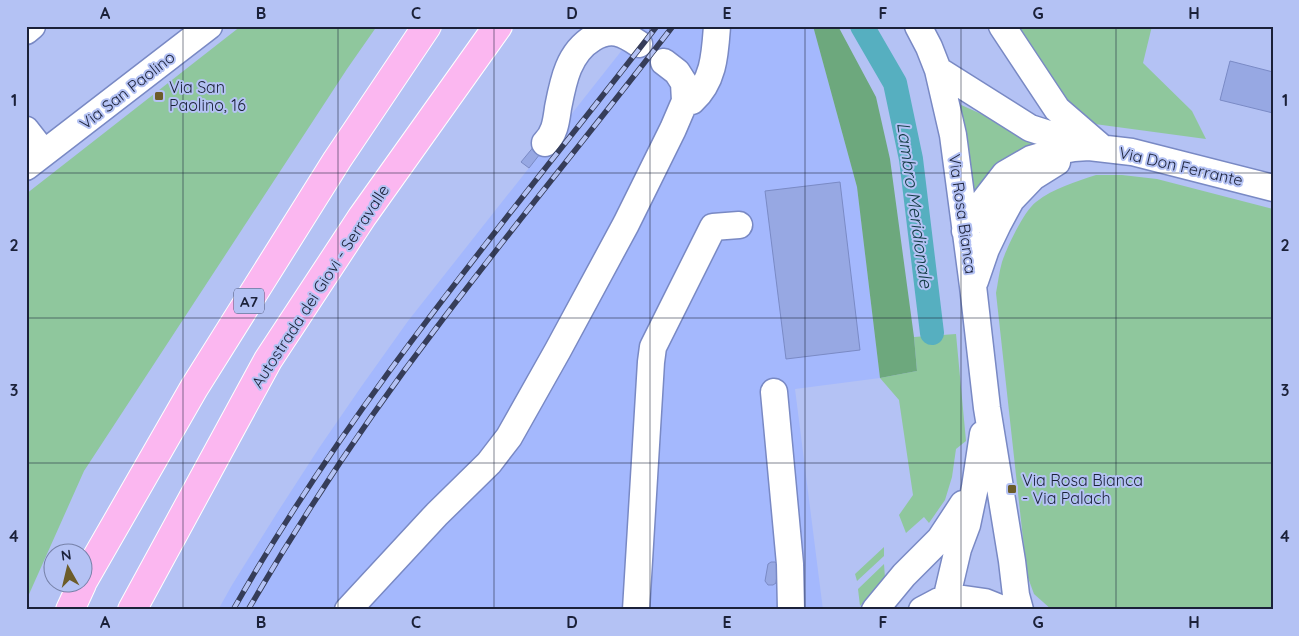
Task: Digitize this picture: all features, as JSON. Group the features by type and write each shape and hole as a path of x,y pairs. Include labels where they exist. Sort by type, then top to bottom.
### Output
{"highway":[{"name":"A7","path":"92,566 194,388 337,160 427,26"},
{"name":"Autostrada dei Giovi - Serravalle","path":"132,610 268,360 362,217 498,26"},
{"name":"A7","path":"70,610 77,594"}],"street":[{"path":"26,31 32,26"},
{"name":"Via San Paolino","path":"26,130 35,160 209,26"},
{"path":"684,101 692,101 697,97 708,80 714,63 718,26"},
{"name":"Via Rosa Bianca","path":"918,26 938,70 952,135 973,286 987,408 1016,595 1020,610"},
{"path":"973,286 986,249 1011,200 1033,177 1060,160 1096,148 1057,109 1002,26"},
{"path":"545,143 551,137 555,128 567,69 578,51 589,40 600,33 614,32 624,34 638,44"},
{"path":"348,610 436,514 489,463 509,437 626,224 673,129 684,101 684,83 677,72 664,62"},
{"name":"Via Don Ferrante","path":"938,70 1030,128 1096,148"},
{"name":"Via Don Ferrante","path":"965,231 1004,174 1031,159 1074,148 1096,148 1132,152 1273,188"},
{"path":"636,610 653,348 713,227 739,225"},
{"path":"774,392 790,564 791,610"},
{"name":"Via Rosa Bianca","path":"936,604 967,525 987,408"},
{"path":"875,610 904,575 940,539 975,487"},
{"path":"904,575 936,604 964,599 996,605 1005,610"}],"shaded area":[{"path":"641,26 813,26 857,187 880,378 795,389 823,610 218,610 319,448 408,321"}],"green space":[{"path":"241,26 377,26 84,471 51,544 42,544 42,565 26,601 26,194"},
{"path":"813,26 838,26 876,97 890,159 917,371 880,378 857,187"},
{"path":"1002,26 1152,26 1143,63 1192,111 1206,139 1065,120"},
{"path":"959,104 1041,141 975,194"},
{"path":"1096,175 1122,175 1157,179 1273,209 1273,610 1052,610 1034,594 1027,575 996,293 1004,255 1016,230 1031,207 1057,189"},
{"path":"956,334 966,441 956,449 952,477 945,500 929,523 924,517 906,533 899,515 913,495 899,400 880,378 917,371 914,337"},
{"path":"884,547 884,556 857,581 855,574"},
{"path":"884,564 885,578 860,606 858,589"}],"building":[{"path":"1230,61 1273,72 1273,113 1220,100"},
{"path":"540,139 547,145 529,168 521,162"},
{"path":"840,182 860,350 786,359 765,191"},
{"path":"775,562 778,565 776,583 768,585 765,581 768,564"}],"waterway":[{"name":"Lambro Meridionale","path":"862,26 895,83 911,159 932,333"}],"railway":[{"path":"233,610 279,532 381,383 434,310 657,26"},
{"path":"248,610 292,537 386,395 495,251 673,26"}],"place":[{"name":"Via San Paolino, 16","path":"159,96"},
{"name":"Via Rosa Bianca - Via Palach","path":"1012,489"}]}
